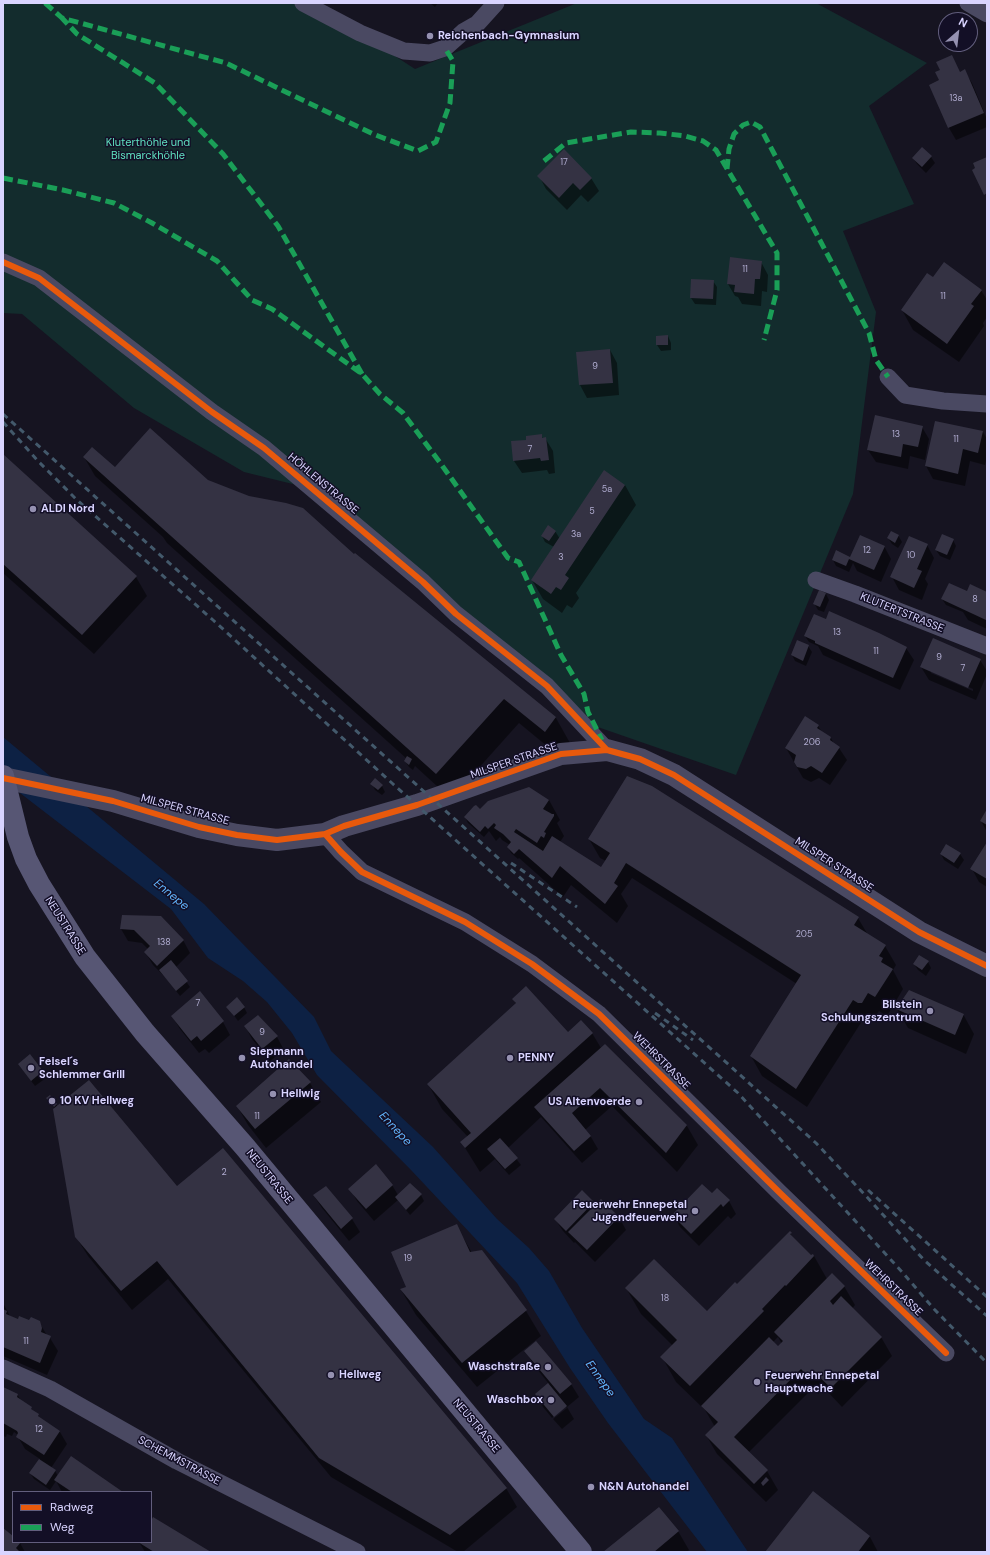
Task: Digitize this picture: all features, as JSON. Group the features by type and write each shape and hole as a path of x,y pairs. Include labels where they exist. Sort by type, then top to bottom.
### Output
{"main road":[{"name":"NEUSTRASSE","path":"3,778 18,837 26,859 39,884 85,957 145,1033 245,1147 580,1552"}],"street":[{"path":"303,3 360,33 404,51 430,53 445,48 464,32 478,24 496,3"},
{"path":"968,3 987,14"},
{"name":"HÖHLENSTRASSE","path":"3,262 38,278 212,412 264,448 423,582 456,614 546,686 607,750"},
{"path":"888,377 905,395 944,401 987,404"},
{"name":"KLUTERTSTRASSE","path":"816,580 987,646"},
{"name":"MILSPER STRASSE","path":"3,778 113,801 199,827 237,835 277,840 325,834 344,826 417,805 560,754 607,750 640,759 674,775 919,932 987,966"},
{"name":"WEHRSTRASSE","path":"325,834 362,872 465,922 532,964 600,1014 780,1193 946,1353"},
{"name":"SCHEMMSTRASSE","path":"3,1368 50,1389 177,1461 357,1552"}],"green space":[{"name":"Kluterthöhle und Bismarckhöhle","path":"3,3 313,3 415,69 577,3 816,3 927,63 869,106 914,204 843,231 876,312 853,494 736,775 592,725 317,490 244,472 134,408 22,314 3,313"}],"water":[{"name":"Ennepe","path":"3,737 204,904 314,1017 331,1051 433,1147 497,1219 529,1248 549,1271 582,1328 644,1419 672,1438 748,1552 707,1552 608,1423 570,1368 517,1283 411,1170 317,1075 292,1033 267,1002 243,981 208,958 171,909 3,780"}],"building":[{"path":"952,55 960,72 965,69 984,113 948,128 929,85 939,80 935,72 940,70 936,62"},
{"path":"922,147 932,156 922,167 912,158"},
{"path":"564,149 592,178 580,190 573,183 559,198 537,176"},
{"path":"987,157 987,193 984,195 972,170 975,168 973,163"},
{"path":"730,257 762,261 760,279 755,279 754,294 734,292 735,285 727,284"},
{"path":"944,262 982,290 971,304 974,306 947,344 901,310 927,273 933,277"},
{"path":"691,279 714,280 713,299 690,298"},
{"path":"668,335 668,345 656,345 656,336"},
{"path":"610,349 613,383 579,385 576,352"},
{"path":"875,415 923,426 918,447 903,444 901,457 867,450"},
{"path":"935,421 983,431 978,453 963,449 958,474 925,466"},
{"path":"150,428 208,480 249,496 303,508 354,554 355,553 556,717 545,732 504,699 436,774 83,457 92,447 115,467"},
{"path":"542,434 542,438 546,437 549,460 541,461 540,458 513,461 511,441 526,440 526,436"},
{"name":"ALDI Nord","path":"3,454 137,576 82,635 3,564"},
{"path":"604,470 625,485 565,575 569,578 561,590 556,587 551,594 531,580"},
{"path":"548,525 556,531 549,541 541,536"},
{"path":"891,531 899,535 895,543 887,538"},
{"path":"942,534 954,539 947,555 935,550"},
{"path":"860,535 885,546 874,570 849,559 846,566 832,560 836,550 850,557"},
{"path":"909,536 928,544 917,569 922,571 914,588 890,577"},
{"path":"949,583 967,591 970,584 987,592 986,620 941,599"},
{"path":"819,590 826,593 820,607 813,604"},
{"path":"829,611 907,647 893,678 815,643 815,641 804,636 814,614 826,619"},
{"path":"933,638 981,659 968,688 920,667"},
{"path":"797,640 809,645 803,661 791,655"},
{"path":"805,716 819,725 817,728 831,737 830,740 840,747 822,773 811,766 806,769 797,767 794,762 796,755 785,748"},
{"path":"407,756 412,759 409,765 404,761"},
{"path":"627,776 652,786 859,917 854,925 886,945 879,956 883,958 881,962 893,969 875,997 868,993 862,1003 858,1003 853,1000 796,1089 750,1056 801,975 626,863 614,883 618,886 605,904 560,866 552,878 519,849 514,854 507,847 511,842 494,828 496,825 494,823 488,829 485,826 480,832 464,817 476,805 480,809 488,801 529,787 549,800 543,809 554,814 554,816 544,832 546,833 544,838 541,836 537,843 516,829 514,832 543,851 552,836 601,867 610,853 588,839"},
{"path":"375,778 383,785 378,790 370,784"},
{"path":"987,809 987,825 980,821"},
{"path":"987,842 987,879 970,869"},
{"path":"946,844 961,853 954,863 940,854"},
{"path":"122,915 161,916 184,940 157,966 144,952 150,946 134,930 120,929"},
{"path":"919,955 929,961 922,970 913,964"},
{"path":"171,960 188,981 176,991 159,970"},
{"name":"PENNY","path":"526,986 568,1032 581,1020 593,1033 465,1148 460,1142 471,1133 427,1084 516,1003 512,999"},
{"name":"Bilstein Schulungszentrum","path":"909,990 964,1014 955,1035 896,1009"},
{"path":"200,991 224,1021 201,1041 197,1036 191,1041 171,1016"},
{"path":"237,997 245,1007 234,1016 226,1007"},
{"path":"258,1015 278,1036 262,1049 244,1026"},
{"name":"US Altenvoerde","path":"605,1044 687,1125 666,1153 600,1088 572,1113 591,1136 574,1151 534,1107"},
{"name":"Feisel´s Schlemmer Grill","path":"30,1054 43,1071 31,1081 18,1064"},
{"name":"Hellwig","path":"289,1059 311,1082 255,1129 236,1106"},
{"name":"Hellweg","path":"89,1080 177,1186 223,1148 507,1488 450,1535 319,1458 157,1261 121,1291 75,1237 53,1109"},
{"name":"10 KV Hellweg","path":"50,1095 57,1104 54,1107 46,1098"},
{"path":"500,1138 518,1158 505,1169 487,1149"},
{"path":"376,1164 393,1185 366,1209 348,1189"},
{"path":"410,1183 422,1194 406,1210 395,1197"},
{"name":"Feuerwehr Ennepetal Jugendfeuerwehr","path":"702,1184 712,1193 717,1188 730,1200 723,1207 721,1204 691,1234 672,1215"},
{"path":"326,1186 353,1218 341,1229 313,1195"},
{"path":"582,1190 594,1202 566,1231 554,1219"},
{"path":"601,1199 619,1217 587,1250 568,1232"},
{"path":"457,1224 470,1252 482,1250 527,1310 462,1363 400,1289 406,1287 391,1252"},
{"path":"790,1231 792,1233 790,1234 811,1255 813,1254 814,1256 762,1309 764,1311 690,1386 660,1357 677,1340 625,1288 654,1259 707,1311 735,1282 737,1284"},
{"name":"Feuerwehr Ennepetal Hauptwache","path":"832,1273 845,1286 830,1301 833,1305 841,1296 882,1337 831,1388 812,1370 807,1375 801,1369 734,1437 768,1470 754,1484 705,1435 718,1422 701,1406 769,1337 778,1346 783,1341 774,1332"},
{"path":"3,1309 7,1311 6,1314 18,1319 19,1316 29,1320 31,1317 40,1321 42,1328 41,1332 51,1336 40,1363 3,1347"},
{"name":"Waschstraße","path":"536,1341 572,1384 560,1394 524,1351"},
{"name":"Waschbox","path":"548,1383 567,1406 554,1417 535,1394"},
{"path":"3,1387 18,1394 17,1397 32,1407 31,1409 39,1414 38,1416 60,1431 44,1455 16,1437 18,1433 17,1431 3,1423"},
{"path":"71,1456 122,1491 70,1491 54,1480"},
{"path":"39,1459 56,1470 46,1485 29,1473"},
{"path":"766,1477 769,1480 763,1486 761,1483"},
{"path":"813,1491 870,1536 858,1552 765,1552"},
{"path":"659,1507 679,1531 654,1552 603,1552"},
{"path":"153,1517 211,1552 154,1552 140,1543 152,1543"},
{"path":"3,1528 12,1535 12,1543 20,1543 16,1548 20,1552 3,1552"}],"railway":[{"path":"3,414 816,1143 924,1260 987,1316"},
{"path":"3,422 38,461 76,499 213,620 393,784 738,1093 903,1273 934,1309 987,1363"},
{"path":"511,863 577,907"},
{"path":"655,1013 693,1040"},
{"path":"868,1190 987,1297"}],"marked path":[{"path":"45,3 62,18"},
{"path":"362,374 278,226 223,154 155,83 77,34 62,18 226,63 373,134 418,151 436,142 450,103 453,61 445,48"},
{"path":"727,169 729,149 734,134 743,125 751,122 760,127 869,333 876,360 888,377"},
{"path":"544,161 566,143 631,132 685,136 703,141 716,150 777,253 777,290 764,340"},
{"path":"3,178 63,190 114,203 152,223 217,261 252,300 272,309 362,374 380,394 403,413 508,558 519,562 561,655 584,694 588,712 602,740"}],"cycle path":[{"path":"3,262 39,278 212,412 264,448 423,582 456,614 547,686 607,750"},
{"path":"3,778 113,801 199,827 237,835 277,840 325,834 344,826 417,805 561,754 607,750 640,759 674,775 919,932 987,966"},
{"path":"325,834 362,872 465,922 532,964 599,1014 780,1193 946,1353"}],"place":[{"name":"Reichenbach-Gymnasium","path":"430,36"},
{"name":"ALDI Nord","path":"33,509"},
{"name":"Bilstein Schulungszentrum","path":"930,1011"},
{"name":"Siepmann Autohandel","path":"242,1058"},
{"name":"PENNY","path":"510,1058"},
{"name":"Feisel´s Schlemmer Grill","path":"31,1068"},
{"name":"Hellwig","path":"273,1094"},
{"name":"10 KV Hellweg","path":"52,1101"},
{"name":"US Altenvoerde","path":"639,1102"},
{"name":"Feuerwehr Ennepetal Jugendfeuerwehr","path":"695,1211"},
{"name":"Waschstraße","path":"548,1367"},
{"name":"Hellweg","path":"331,1375"},
{"name":"Feuerwehr Ennepetal Hauptwache","path":"757,1382"},
{"name":"Waschbox","path":"551,1400"},
{"name":"N&N Autohandel","path":"591,1487"}]}
